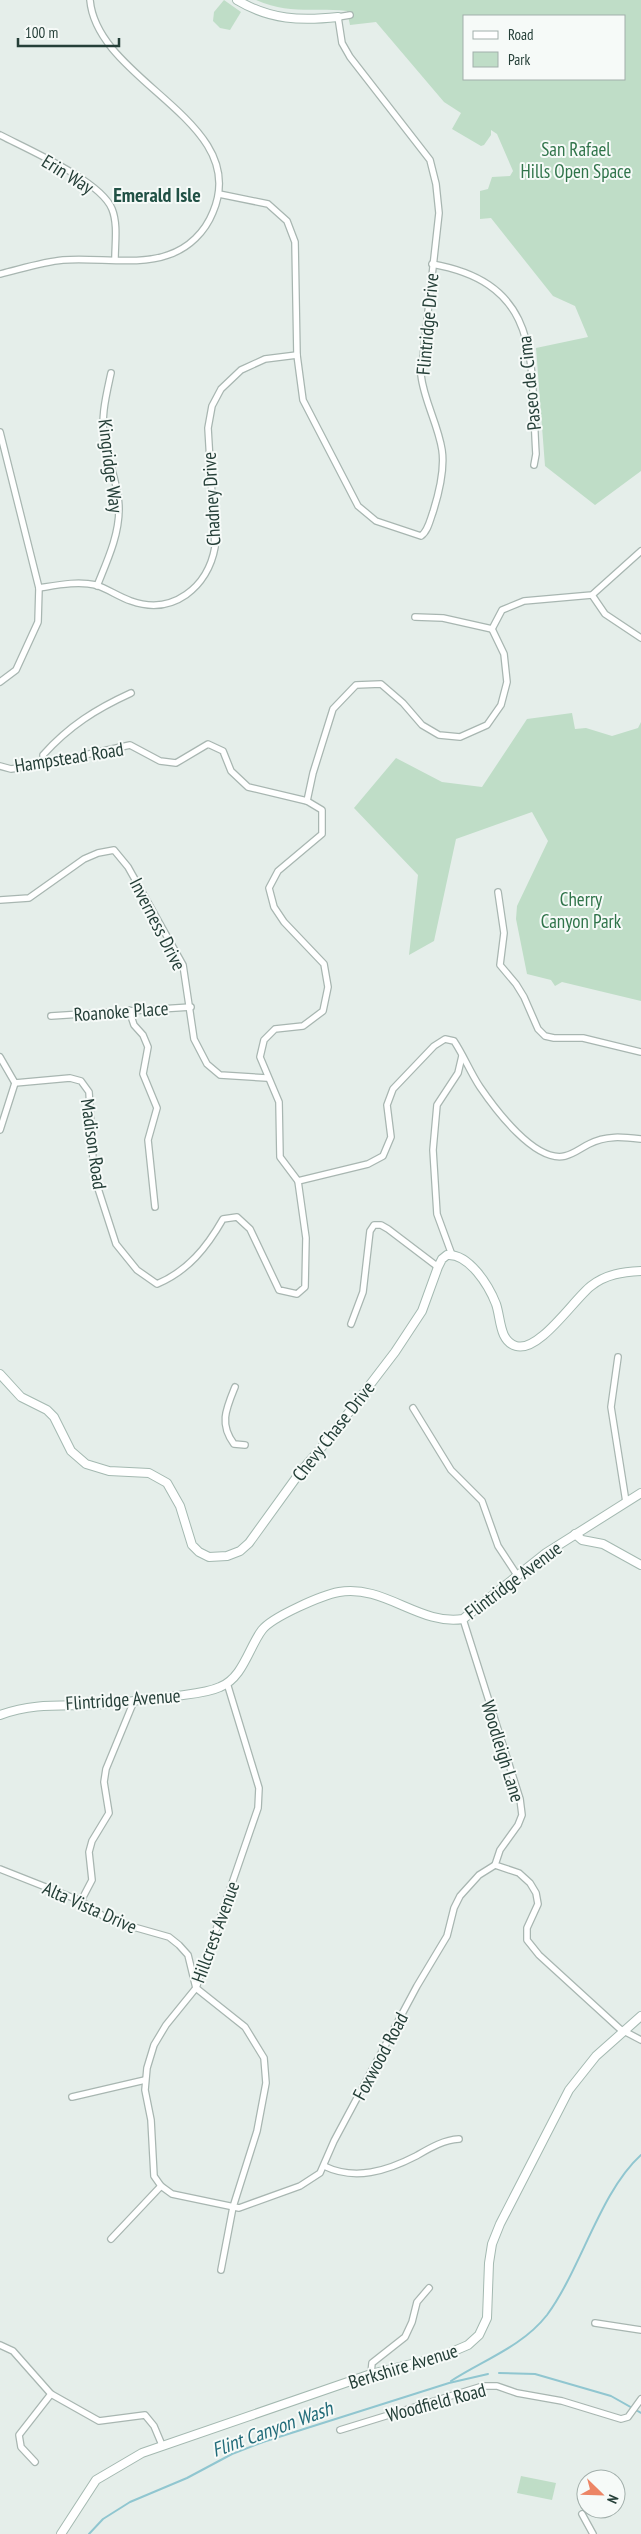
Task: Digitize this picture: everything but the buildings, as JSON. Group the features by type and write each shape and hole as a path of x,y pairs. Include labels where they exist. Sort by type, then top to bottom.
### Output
{"street":[{"path":"0,274 62,260 144,259 167,256 189,245 205,228 217,204 219,181 213,153 196,130 107,43 94,21 90,0"},
{"path":"237,0 256,11 280,18 303,20 350,15"},
{"name":"Flintridge Drive","path":"219,194 268,204 283,216 290,226 295,242 297,355 303,400 358,506 376,522 421,536 429,524 435,505 442,465 441,445 423,388 421,375 439,213 436,184 430,160 350,57 342,43 338,17"},
{"name":"Erin Way","path":"0,135 92,185 112,207 115,224 115,259"},
{"name":"Paseo de Cima","path":"432,264 463,271 484,282 502,295 519,318 529,350 536,454 534,465"},
{"name":"Chadney Drive","path":"39,588 74,583 97,586 132,602 160,604 174,601 192,591 206,576 213,562 216,547 208,428 212,406 221,389 241,370 265,359 297,355"},
{"name":"Kingridge Way","path":"97,586 114,543 118,521 118,494 104,439 103,420 111,373"},
{"path":"0,432 39,588 38,622 16,670 0,682"},
{"path":"492,629 502,610 524,601 592,595 641,552"},
{"path":"592,595 605,614 641,638"},
{"path":"415,617 443,618 492,629"},
{"path":"492,629 504,654 507,682 501,705 487,725 460,737 439,735 422,725 403,703 381,684 356,684 333,709 313,773 307,801 322,810 322,834 278,871 268,888 274,907 284,922 324,964 328,987 323,1011 303,1026 275,1030 264,1040 260,1057 267,1078 279,1102 280,1157 298,1181 368,1164 383,1156 391,1137 387,1105 393,1089 434,1046 445,1039 454,1041 463,1054 465,1062 489,1098 525,1140 538,1150 557,1157 566,1156 598,1139 612,1137 641,1139"},
{"path":"44,764 44,755 73,725 95,710 131,693"},
{"name":"Hampstead Road","path":"0,766 11,768 44,764 130,745 160,761 176,763 208,744 223,752 231,771 248,787 307,801"},
{"name":"Inverness Drive","path":"0,900 28,898 84,859 98,852 114,850 128,866 183,965 191,1007 194,1039 207,1064 220,1075 267,1078"},
{"path":"498,892 504,933 500,966 524,997 541,1032 554,1038 582,1038 641,1052"},
{"name":"Roanoke Place","path":"51,1016 191,1007"},
{"path":"129,1010 134,1025 143,1035 148,1047 143,1074 157,1108 148,1140 155,1207"},
{"path":"463,1054 458,1073 436,1105 433,1150 437,1214 452,1254 467,1262 496,1304 505,1337 515,1346 523,1347 541,1337 590,1286 619,1272 641,1270"},
{"path":"0,1057 15,1083 0,1130"},
{"name":"Madison Road","path":"15,1083 70,1078 81,1081 89,1092 94,1176 116,1244 137,1270 157,1284 173,1277 206,1248 223,1218 237,1217 250,1229 279,1290 296,1294 305,1287 306,1238 298,1181"},
{"path":"351,1324 363,1292 370,1231 374,1225 381,1225 388,1229 438,1267"},
{"name":"Chevy Chase Drive","path":"0,1374 20,1398 47,1410 54,1417 71,1451 86,1464 110,1472 149,1473 167,1482 180,1506 192,1545 199,1552 209,1557 227,1556 240,1551 249,1543 301,1471 327,1441 395,1352 422,1311 442,1259 452,1254"},
{"path":"618,1357 612,1407 626,1502"},
{"path":"235,1387 226,1409 225,1432 234,1444 245,1445"},
{"path":"413,1408 451,1470 482,1501 498,1546 518,1575"},
{"name":"Flintridge Avenue","path":"0,1715 38,1705 134,1701 208,1690 227,1683 237,1672 262,1630 270,1622 280,1615 337,1593 349,1591 368,1593 393,1600 439,1619 451,1621 463,1619 518,1575 575,1534 641,1493"},
{"path":"575,1534 582,1540 603,1544 641,1564"},
{"name":"Woodleigh Lane","path":"463,1619 520,1799 522,1815 518,1826 500,1850 495,1865"},
{"name":"Hillcrest Avenue","path":"161,2186 154,2176 151,2120 144,2080 154,2045 166,2025 196,1988 258,1808 258,1788 227,1683"},
{"path":"81,1901 92,1880 89,1852 92,1841 109,1813 104,1782 106,1769 134,1701"},
{"path":"495,1865 519,1873 530,1883 536,1892 538,1904 527,1928 527,1940 539,1955 625,2032 641,2040"},
{"name":"Foxwood Road","path":"233,2207 245,2206 300,2186 320,2173 334,2141 435,1954 448,1936 454,1908 460,1896 479,1875 495,1865"},
{"name":"Alta Vista Drive","path":"0,1870 81,1901 109,1920 169,1938 188,1955 196,1988"},
{"path":"196,1988 245,2027 264,2058 266,2083 257,2131 233,2207 221,2270"},
{"name":"Berkshire Avenue","path":"61,2534 96,2480 142,2453 162,2444 312,2396 371,2374 440,2357 458,2350 479,2335 487,2318 489,2263 492,2244 500,2224 570,2088 596,2056 641,2016"},
{"path":"72,2097 144,2080"},
{"path":"324,2166 338,2173 368,2174 410,2159 440,2143 459,2139"},
{"path":"111,2239 161,2186 172,2194 221,2202 233,2207"},
{"path":"371,2374 372,2363 405,2337 412,2322 417,2302 429,2288"},
{"path":"595,2323 641,2330"},
{"path":"0,2345 13,2351 51,2394 99,2421 145,2415 154,2426 162,2444"},
{"name":"Woodfield Road","path":"340,2430 483,2386 497,2386 517,2393 562,2400 617,2418 628,2417 641,2399"},
{"path":"35,2462 21,2447 19,2435 51,2394"},
{"path":"585,2519 593,2534"}],"green space":[{"path":"224,0 241,12 230,30 220,28 213,21 214,12"},
{"name":"San Rafael Hills Open Space","path":"256,0 641,0 641,471 595,505 545,466 536,348 588,337 575,306 553,296 491,218 480,219 480,191 488,189 492,177 510,176 513,171 497,134 491,130 491,135 484,145 481,146 452,129 461,113 444,102 376,22 350,25 347,11 280,7"},
{"name":"Cherry Canyon Park","path":"572,713 575,729 586,728 612,736 638,728 641,722 641,1001 562,982 555,986 551,980 527,974 516,919 517,906 548,841 532,812 456,839 434,941 409,955 418,875 354,808 396,758 442,782 482,787 527,719"},
{"path":"521,2476 556,2483 552,2500 517,2493"}],"waterway":[{"path":"451,2381 526,2336 547,2315 570,2276 614,2189 641,2155"},
{"path":"499,2373 535,2374 611,2396 641,2413"},
{"name":"Flint Canyon Wash","path":"89,2534 103,2519 130,2502 187,2478 232,2454 263,2442 449,2383 488,2374"}],"district":[{"name":"Emerald Isle","path":"157,195"}]}
